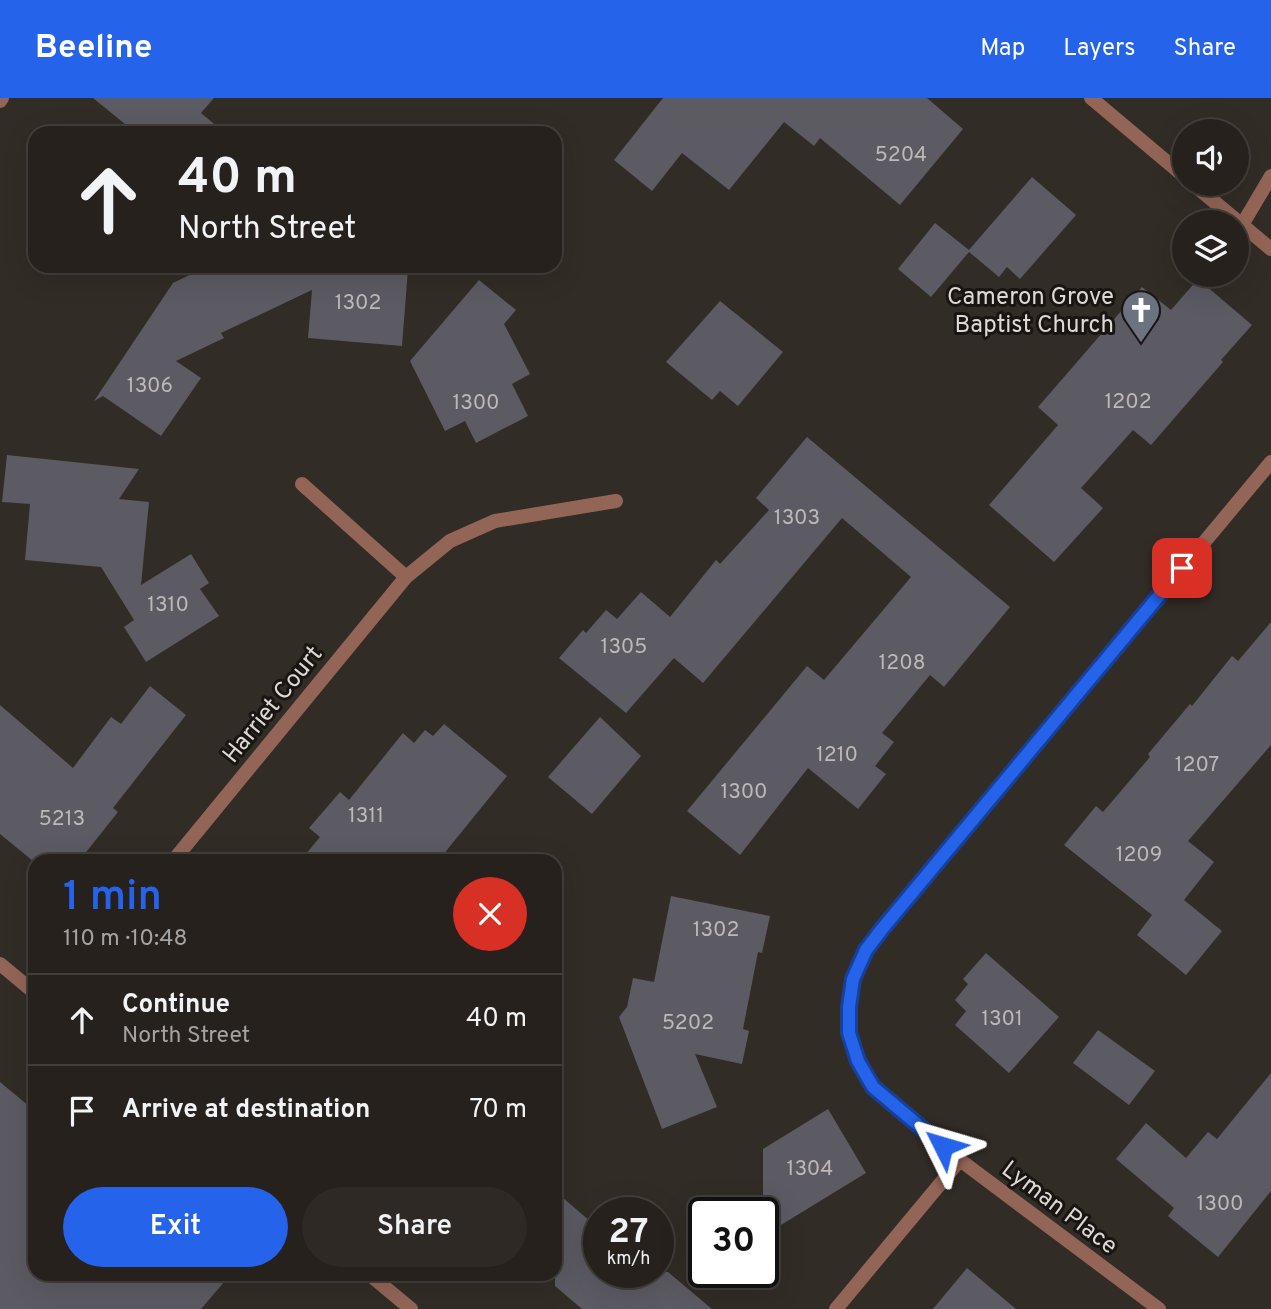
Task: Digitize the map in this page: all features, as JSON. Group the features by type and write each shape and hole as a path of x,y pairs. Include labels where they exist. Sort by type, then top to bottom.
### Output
{"street":[{"path":"1091,98 1172,166"},
{"path":"1249,213 1271,176"},
{"path":"1207,196 1224,210"},
{"path":"1249,231 1271,249"},
{"name":"Lyman Place","path":"1159,1309 960,1160 873,1087 858,1061 849,1033 849,1007 853,979 866,950 882,929 1271,462"},
{"path":"302,484 406,577"},
{"name":"Harriet Court","path":"179,854 406,577 450,541 495,521 616,501"},
{"path":"0,964 28,987"},
{"path":"836,1309 960,1160"},
{"path":"377,1281 411,1309"}],"building":[{"path":"93,98 214,98 201,113 217,126 127,126"},
{"path":"663,98 927,98 963,129 900,205 820,138 814,146 784,122 729,190 682,153 652,191 614,160"},
{"path":"1032,177 1076,215 1020,279 1007,267 999,277 969,252 931,297 898,269 935,223 969,250"},
{"path":"194,273 408,273 402,346 308,338 312,290 221,333 224,338 176,361 201,378 161,436 103,396 94,401 173,283"},
{"path":"479,280 516,310 504,324 530,374 512,384 528,416 476,443 465,421 445,431 410,361"},
{"path":"1142,287 1171,310 1191,287 1207,287 1252,325 1151,445 1133,430 1081,488 1103,508 1054,562 989,505 1058,425 1038,407"},
{"path":"720,301 783,352 738,406 720,391 712,400 666,362"},
{"path":"807,437 1010,607 944,687 930,675 882,733 894,742 875,766 886,774 858,809 808,768 740,855 687,811 807,666 824,680 911,577 842,518 703,683 674,658 626,713 559,658 583,630 586,633 606,610 617,619 641,592 670,617 716,560 720,564 769,510 756,498"},
{"path":"7,455 139,469 119,499 149,502 141,585 191,554 209,583 200,589 219,616 146,662 124,627 134,620 101,567 25,560 30,504 2,502"},
{"path":"1271,622 1271,745 1188,841 1214,862 1184,900 1222,931 1186,975 1137,935 1152,915 1064,845 1096,806 1103,812 1150,757 1148,754 1190,704 1192,706 1232,656 1238,661"},
{"path":"150,686 186,715 113,808 118,812 85,854 28,854 28,857 0,834 0,705 73,768 111,717 121,724"},
{"path":"600,717 641,756 592,814 548,777"},
{"path":"444,724 507,776 444,854 306,854 320,837 309,828 340,792 349,800 403,733 414,743 425,730 433,736"},
{"path":"671,896 770,916 762,953 758,952 743,1029 749,1031 742,1064 695,1054 717,1107 662,1129 619,1017 627,1007 633,978 654,982"},
{"path":"986,953 1059,1017 1009,1073 955,1025 966,1011 955,1000 968,984 963,979"},
{"path":"1098,1030 1155,1071 1129,1105 1073,1063"},
{"path":"1271,1073 1271,1191 1218,1257 1168,1216 1174,1208 1116,1159 1146,1123 1186,1158 1208,1132 1217,1139"},
{"path":"0,1082 28,1105 28,1281 225,1281 201,1309 0,1309"},
{"path":"828,1109 866,1173 779,1226 779,1197 763,1197 763,1149"},
{"path":"562,1197 583,1215 583,1288 674,1288 674,1277 712,1309 582,1309 555,1286 555,1281 562,1281"},
{"path":"967,1268 1016,1309 933,1309"}],"place":[{"name":"Cameron Grove Baptist Church","path":"1141,344"}],"route":[{"path":"943,1146 873,1087 858,1061 849,1033 853,979 866,950 882,929 1182,568"}]}
